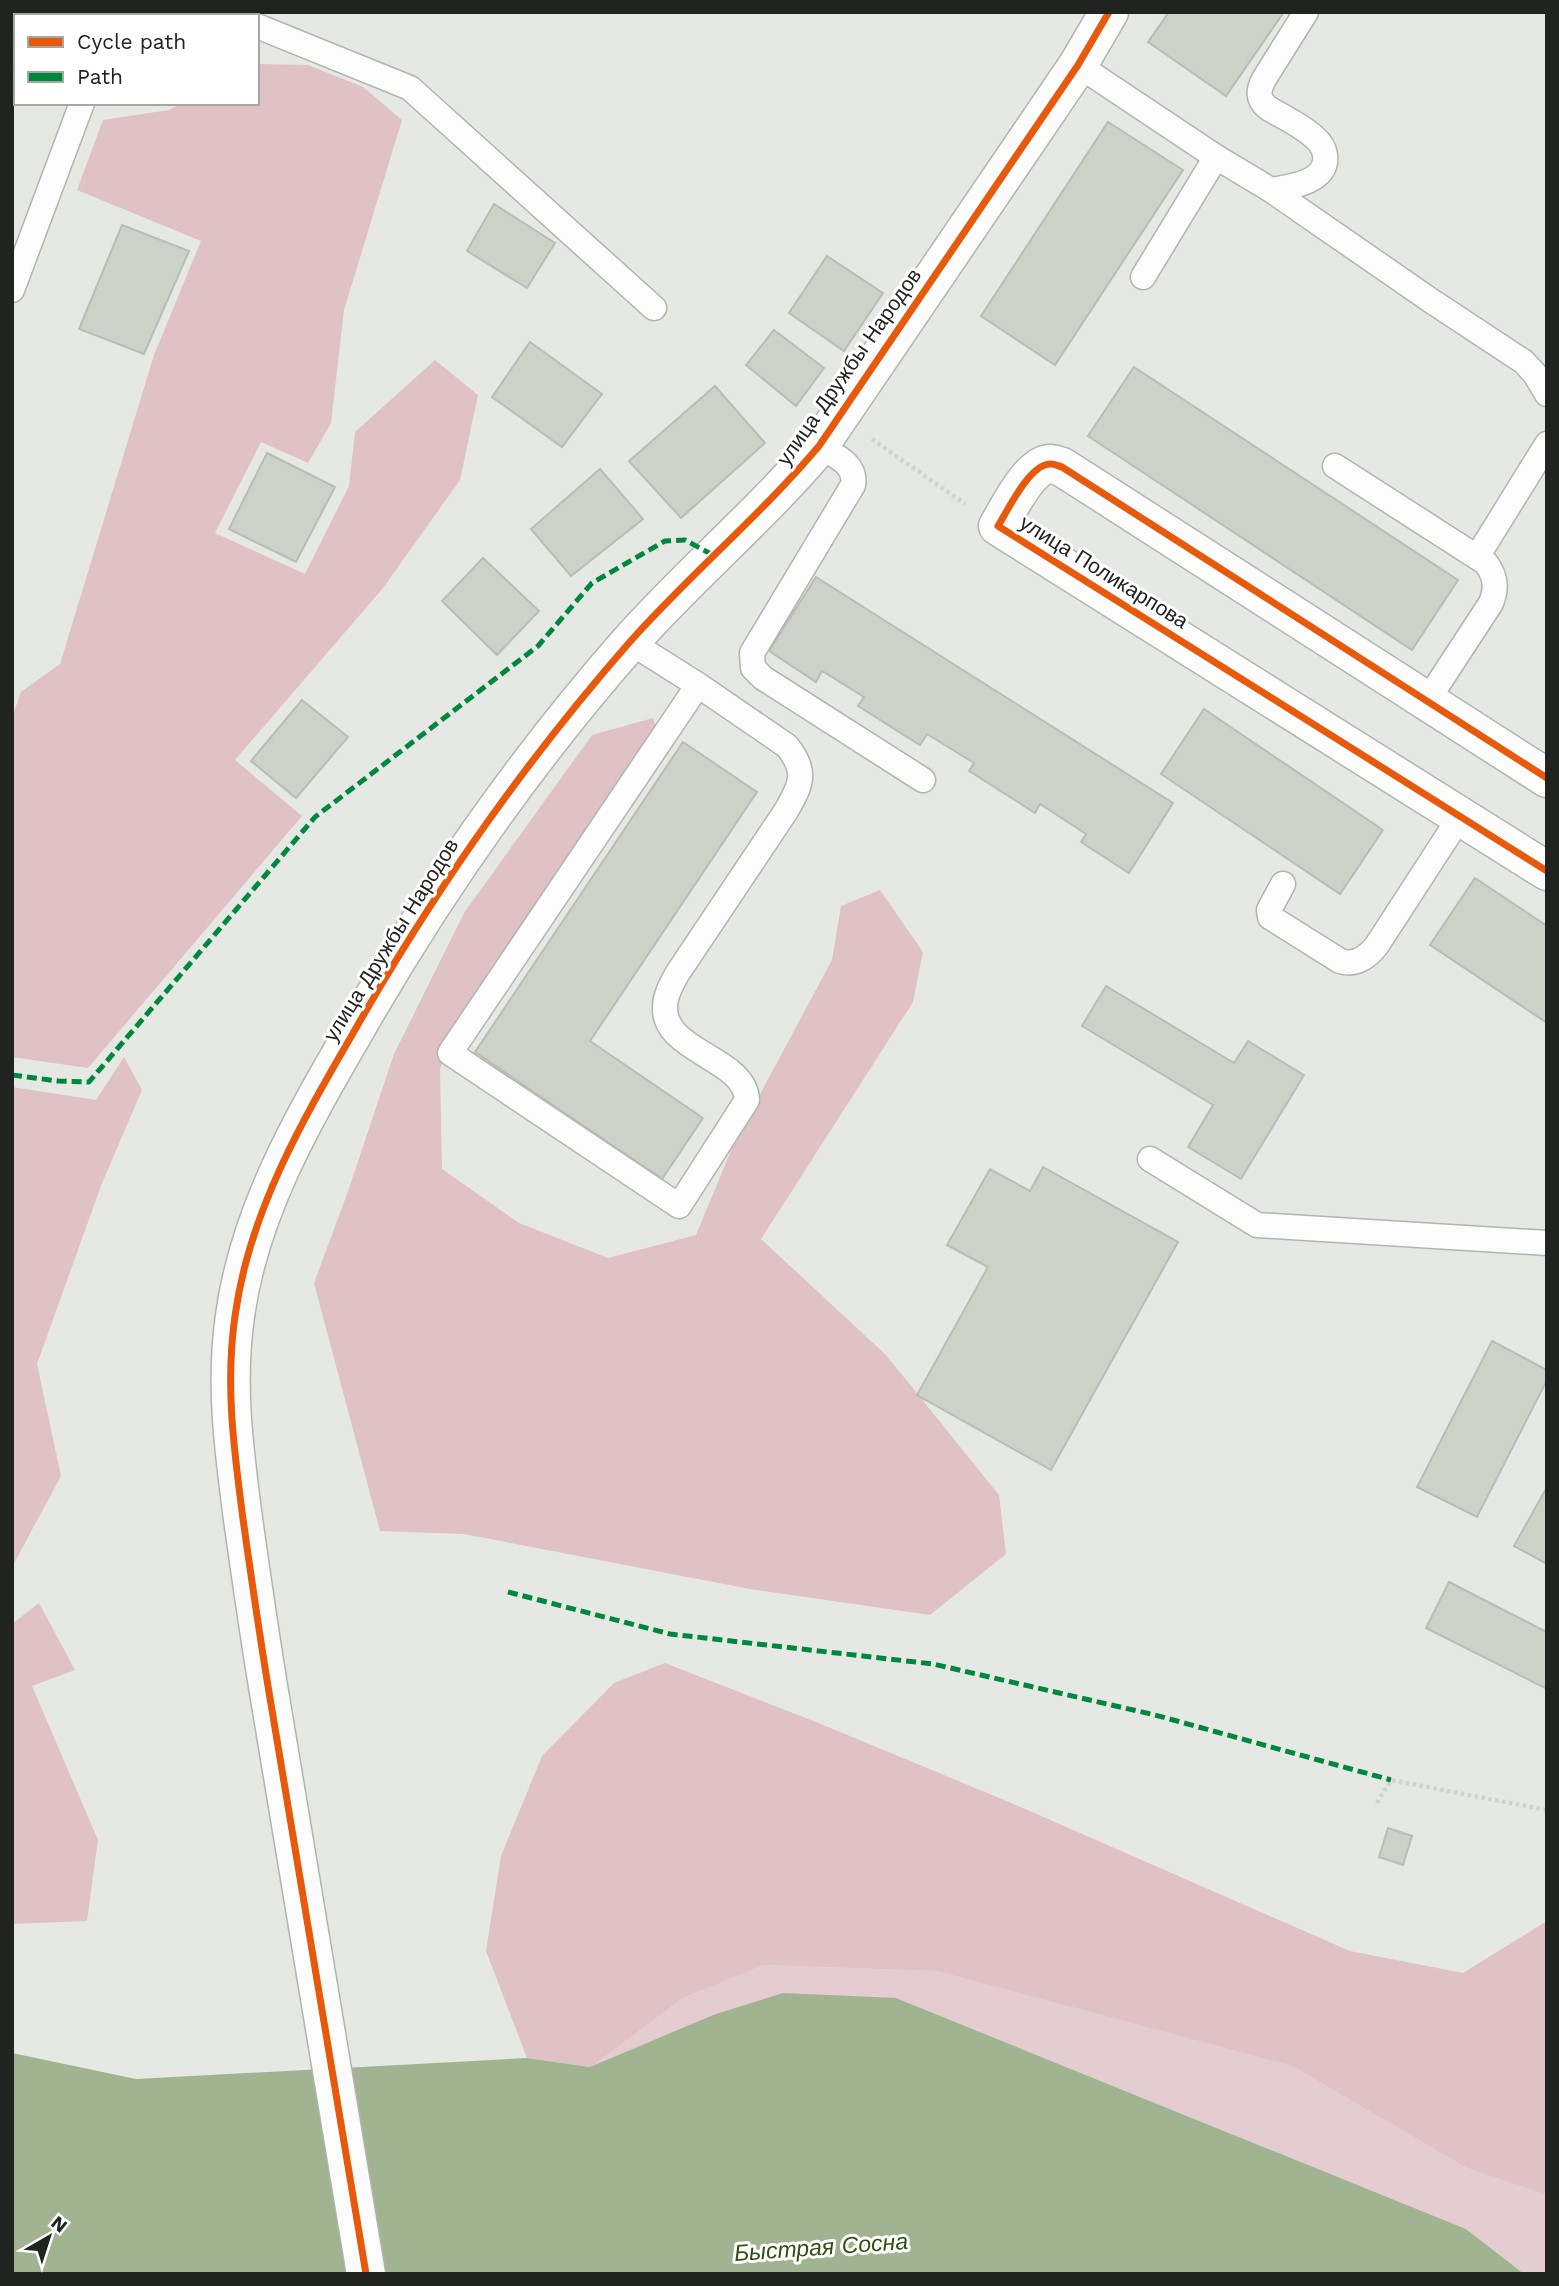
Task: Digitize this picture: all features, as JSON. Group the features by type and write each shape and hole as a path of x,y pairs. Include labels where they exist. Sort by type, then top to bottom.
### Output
{"street":[{"name":"улица Дружбы Народов","path":"366,2274 257,1618 231,1431 229,1391 235,1311 242,1278 267,1199 301,1124 397,957 448,878 529,767 630,642 713,555 787,484 829,431 1078,65 1109,12"},
{"name":"улица Поликарпова","path":"1547,778 1062,467 1050,463 1039,467 1030,475 998,526 1547,872"}],"lane":[{"path":"1271,190 1290,187 1312,178 1321,171 1325,163 1322,145 1261,103 1259,96 1259,88 1264,79 1306,12"},
{"path":"259,27 410,88 654,308"},
{"path":"1078,65 1216,157 1271,190 1524,362 1547,394"},
{"path":"12,290 81,105"},
{"path":"1143,277 1216,157"},
{"path":"829,431 852,470 853,485 752,653 753,668 757,674 923,780"},
{"path":"1476,557 1547,444"},
{"path":"1335,466 1486,563 1494,574 1495,594 1427,701"},
{"path":"630,642 698,685 787,746 795,756 801,772 799,787 786,811 677,974 666,999 667,1016 673,1031 738,1078 747,1091 747,1100 679,1206 450,1053 698,685"},
{"path":"1283,884 1269,910 1270,917 1339,961 1352,963 1366,956 1377,945 1460,817"},
{"path":"1150,1159 1257,1225 1547,1243"}],"path":[{"path":"829,431 998,526"},
{"path":"1377,1803 1391,1780 1547,1810"}],"shaded area":[{"path":"259,64 308,65 363,87 402,120 344,310 331,423 308,463 261,442 215,533 305,574 349,486 355,432 435,360 478,395 460,480 383,588 235,760 302,816 88,1068 12,1057 12,718 21,692 60,664 154,355 201,241 77,190 103,120 169,110 178,105 259,105"},
{"path":"653,718 656,729 454,1031 440,1069 442,1169 519,1223 608,1258 696,1235 735,1141 832,960 841,906 880,890 923,952 913,1002 761,1239 886,1355 999,1495 1006,1554 930,1615 750,1589 464,1534 380,1531 314,1283 394,1054 464,913 592,735"},
{"path":"124,1057 142,1090 102,1183 37,1364 61,1476 12,1567 12,1087 96,1100"},
{"path":"39,1603 75,1670 32,1686 98,1840 87,1921 12,1924 12,1624"},
{"path":"665,1663 1009,1802 1350,1951 1463,1973 1547,1921 1547,2195 1467,2168 1292,2066 937,1971 764,1965 683,1998 591,2067 527,2058 486,1951 501,1856 542,1756 614,1683"},
{"path":"764,1965 937,1971 1292,2066 1467,2168 1547,2195 1547,2274 1524,2274 1466,2229 896,1998 713,2015 591,2067 683,1998"}],"water":[{"name":"Быстрая Сосна","path":"783,1993 896,1998 1466,2229 1524,2274 12,2274 12,2053 136,2079 527,2058 590,2067 713,2015"}],"building":[{"path":"1169,12 1284,12 1226,96 1148,42"},
{"path":"1108,122 1183,170 1055,365 981,316"},
{"path":"494,204 555,243 527,288 467,251"},
{"path":"122,225 189,251 144,354 79,329"},
{"path":"827,256 883,293 844,351 789,313"},
{"path":"774,330 824,368 796,406 746,365"},
{"path":"530,342 602,394 562,447 492,397"},
{"path":"1134,367 1458,580 1412,650 1088,436"},
{"path":"715,386 765,443 681,518 629,461"},
{"path":"267,453 335,487 296,562 229,529"},
{"path":"600,469 643,519 571,576 531,529"},
{"path":"483,558 539,611 497,655 442,601"},
{"path":"816,577 1173,803 1129,873 1081,842 1086,834 1040,804 1035,813 969,771 974,763 927,734 920,745 858,706 864,697 822,671 816,682 769,651"},
{"path":"302,700 348,737 296,798 251,761"},
{"path":"1204,709 1383,830 1340,894 1161,774"},
{"path":"683,742 757,792 590,1041 703,1118 662,1179 475,1052"},
{"path":"1475,878 1547,926 1547,1023 1430,945"},
{"path":"1106,986 1234,1063 1248,1041 1304,1075 1241,1179 1188,1147 1213,1105 1082,1026"},
{"path":"1043,1167 1178,1242 1051,1470 917,1395 988,1267 947,1245 990,1169 1030,1191"},
{"path":"1492,1341 1547,1370 1547,1380 1477,1517 1417,1487"},
{"path":"1547,1487 1547,1564 1514,1546"},
{"path":"1449,1582 1547,1632 1547,1689 1426,1628"},
{"path":"1388,1828 1412,1836 1403,1865 1379,1857"}],"marked path":[{"path":"12,1075 89,1082 315,817 538,646 592,583 665,541 685,540 713,555"},
{"path":"508,1592 670,1634 933,1664 1155,1715 1391,1780"}],"cycle path":[{"path":"366,2274 264,1662 237,1468 232,1418 232,1342 242,1278 252,1241 280,1170 314,1102 382,983 480,833 551,737 628,644 773,497 819,446 1078,65 1109,12"},
{"path":"1547,778 1062,467 1051,464 1035,471 1020,489 998,526 1547,871"}]}
